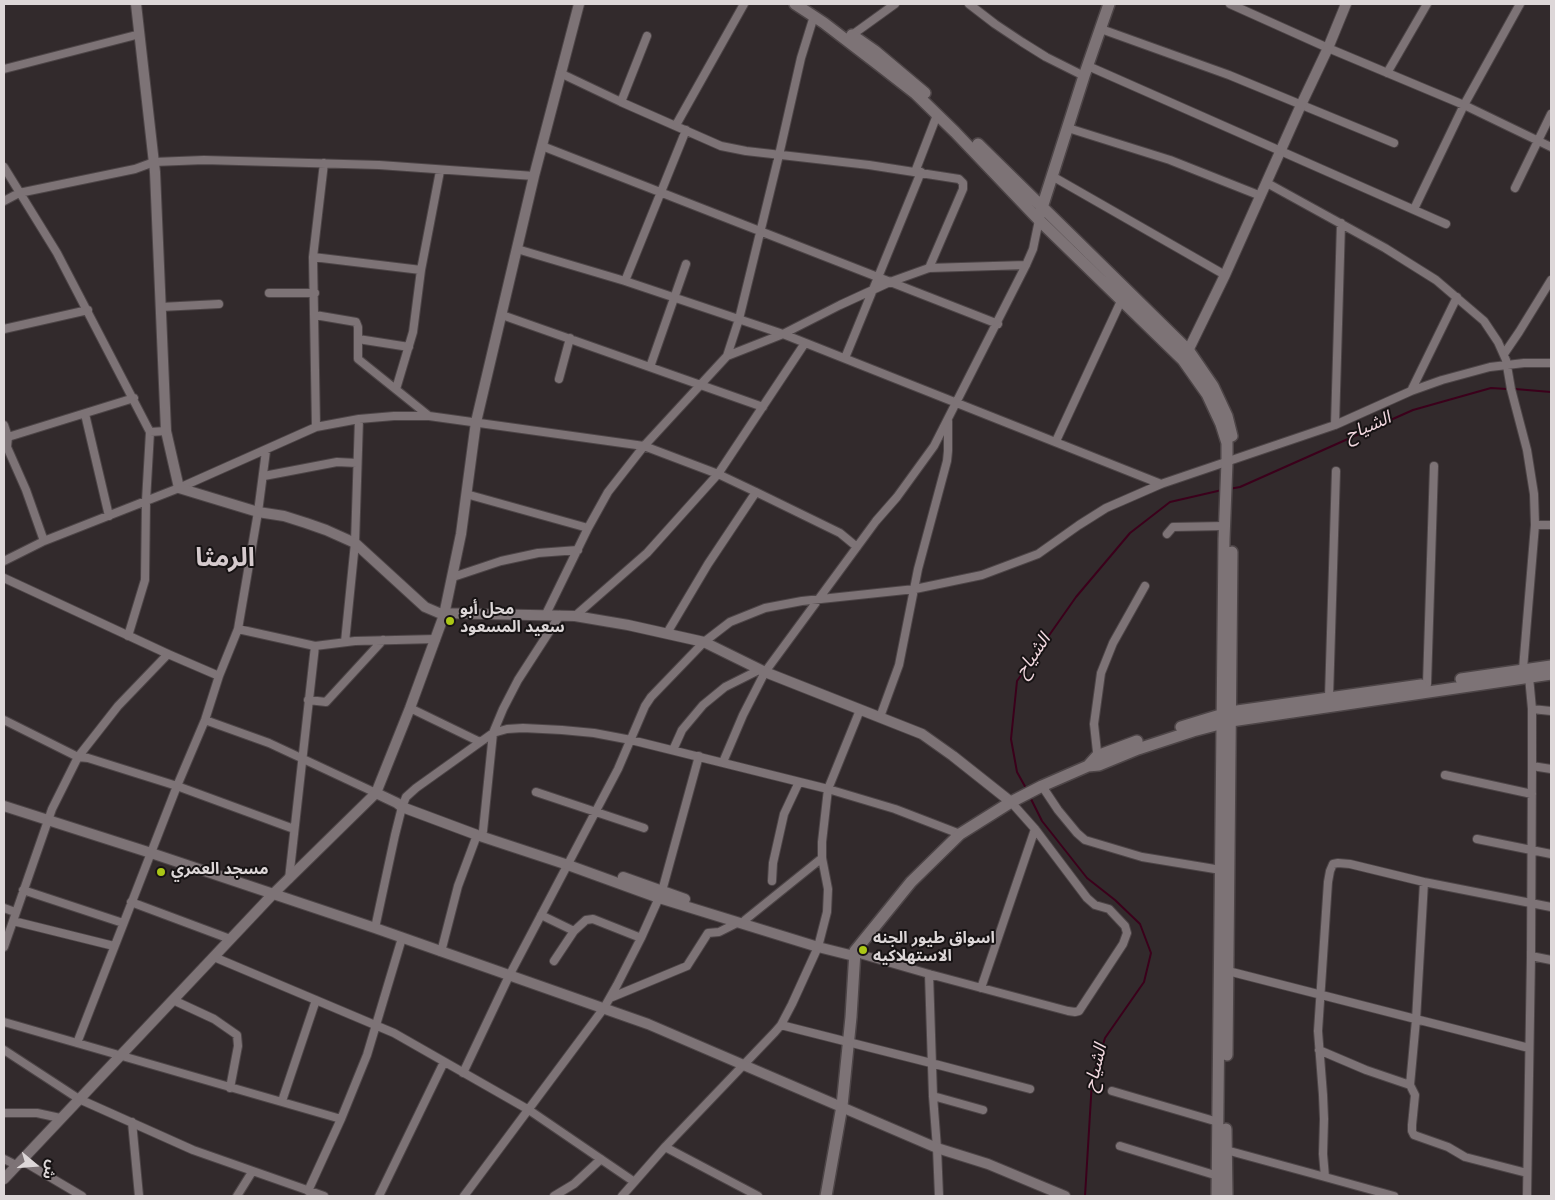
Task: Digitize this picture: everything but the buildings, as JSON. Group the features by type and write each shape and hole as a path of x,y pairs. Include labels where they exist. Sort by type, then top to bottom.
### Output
{"main road":[{"path":"795,4 814,16 880,66 938,115 1039,220 1121,301 1186,356"},
{"path":"807,4 875,51 915,84 1024,190 1186,356 1216,410 1227,442 1230,467 1228,496 1224,970 1217,1196"},
{"path":"1039,220 1050,180 1109,4"},
{"path":"1024,190 1041,187 1050,180"},
{"path":"1227,1196 1222,870 1226,718 1224,526 1228,496"},
{"path":"1226,718 1526,673 1551,666"},
{"path":"826,1196 842,1106 857,954 911,882 960,834 1014,800 1152,735 1329,697 1526,673 1551,674"}],"street":[{"path":"136,4 154,162 166,431 179,488"},
{"path":"4,1178 273,894 376,793 444,615 461,534 476,422 534,176 579,4"},
{"path":"676,125 744,4"},
{"path":"852,35 895,4"},
{"path":"968,4 1022,42 1086,71 1282,150 1446,224"},
{"path":"1230,4 1328,48 1464,105 1538,139 1551,147"},
{"path":"1186,356 1226,275 1346,4"},
{"path":"1387,73 1427,4"},
{"path":"1414,209 1464,105 1520,4"},
{"path":"546,614 588,528 608,492 644,446 727,356 739,320 780,155 801,58 814,16"},
{"path":"1101,29 1229,75 1394,142"},
{"path":"4,69 140,34"},
{"path":"622,102 647,36"},
{"path":"560,73 722,146 959,179 963,185 929,268"},
{"path":"1515,188 1551,114"},
{"path":"845,358 874,290 938,115"},
{"path":"1068,128 1170,160 1260,196"},
{"path":"625,281 686,130"},
{"path":"542,146 998,324"},
{"path":"4,201 19,193 135,169 154,162 204,160 379,165 440,171 534,176"},
{"path":"316,427 313,257 324,163"},
{"path":"4,167 57,253 150,432 146,501 146,580 128,636"},
{"path":"396,388 409,347 417,310 422,270 440,171"},
{"path":"1050,180 1226,275"},
{"path":"1267,183 1413,264 1436,280 1484,321 1504,354 1531,470 1536,526 1526,673 1532,709 1532,956 1527,1196"},
{"path":"723,762 762,671 925,460 998,324 1026,265 1039,220"},
{"path":"1335,426 1341,223"},
{"path":"517,249 625,281 783,334 1161,484"},
{"path":"313,257 422,270"},
{"path":"650,368 686,264"},
{"path":"727,356 783,334 890,282 929,268 1026,265"},
{"path":"1504,354 1551,280"},
{"path":"269,293 315,293"},
{"path":"1411,391 1457,296"},
{"path":"1056,441 1121,301"},
{"path":"160,307 219,304"},
{"path":"4,329 88,310"},
{"path":"315,315 356,322 358,327 358,359 429,416"},
{"path":"502,315 763,407"},
{"path":"558,379 570,338"},
{"path":"358,339 409,347"},
{"path":"575,616 647,553 718,474 805,343"},
{"path":"463,1073 509,976 570,862 631,740 640,716 651,697 704,642 730,622 765,608 819,598 915,589 982,575 1038,554 1106,508 1161,484 1230,467 1335,426 1411,391 1474,370 1506,365 1551,363"},
{"path":"8,437 134,398"},
{"path":"85,414 109,516"},
{"path":"4,561 44,540 179,488 266,451 316,427 358,419 429,416 644,446 718,474 756,492 840,533 856,547"},
{"path":"344,642 355,543 358,419"},
{"path":"880,717 899,665 918,570 947,461 948,420"},
{"path":"4,425 8,437 5,448 26,490 44,540"},
{"path":"150,432 166,431"},
{"path":"77,1043 131,902 205,720 219,676 238,628 264,476 266,451"},
{"path":"264,476 337,462 358,463"},
{"path":"1426,684 1434,466"},
{"path":"1329,697 1336,471"},
{"path":"179,488 258,512 284,516 326,530 355,543 425,607 444,615 546,614 575,616 667,633 704,642 762,671 904,726 939,744 1014,800 1087,898 1095,905 1109,910 1125,926 1126,938 1079,1011 1075,1012 819,944 660,894 401,804 253,736 205,720"},
{"path":"667,633 708,564 756,492"},
{"path":"466,494 588,528"},
{"path":"1536,526 1551,525"},
{"path":"1167,534 1173,527 1224,526"},
{"path":"453,577 501,561 538,553 578,550"},
{"path":"4,578 219,676"},
{"path":"1095,763 1094,724 1101,673 1113,643 1145,586"},
{"path":"441,952 458,886 480,833 493,733 518,680 560,615"},
{"path":"238,628 315,646 344,642 436,639"},
{"path":"308,700 326,702 383,640"},
{"path":"289,879 315,646"},
{"path":"4,947 52,809 78,757 118,706 168,654"},
{"path":"673,750 682,730 703,705 725,687 762,671"},
{"path":"410,708 480,742"},
{"path":"1532,709 1551,711"},
{"path":"622,1196 665,1147 780,1026 819,944 829,902 822,858 823,826 828,789 860,710"},
{"path":"4,720 78,757 88,758 177,786 294,829"},
{"path":"375,928 401,804 408,794 480,742 493,733 507,729 542,729 594,733 631,740 828,789 895,809 960,834"},
{"path":"464,1196 610,998 641,938 660,894 699,756"},
{"path":"1532,766 1551,769"},
{"path":"1445,775 1532,794"},
{"path":"772,881 773,863 784,814 799,782"},
{"path":"1040,787 1077,833 1085,840 1142,857 1222,870"},
{"path":"536,792 644,828"},
{"path":"4,806 375,928 648,1024 937,1148 988,1164 1064,1196"},
{"path":"981,988 1035,829"},
{"path":"1477,839 1551,854"},
{"path":"610,998 687,966 708,932 719,932 741,921 822,858"},
{"path":"1325,1176 1323,1154 1324,1119 1318,1031 1328,882 1333,864 1350,864 1424,882 1551,907"},
{"path":"1424,882 1410,1086 1415,1095 1412,1131 1414,1135 1448,1147 1465,1157 1527,1173"},
{"path":"23,890 123,923"},
{"path":"131,902 230,940"},
{"path":"4,908 15,912"},
{"path":"541,915 574,931"},
{"path":"554,961 574,931 586,920 593,919 641,938"},
{"path":"13,921 114,946"},
{"path":"308,1191 341,1119 367,1055 402,938"},
{"path":"214,956 377,1024 529,1110 633,1182"},
{"path":"1532,956 1551,960"},
{"path":"1224,970 1529,1048"},
{"path":"929,974 932,1096 939,1196"},
{"path":"173,1000 214,1019 237,1035 238,1046 230,1088"},
{"path":"282,1101 316,1000"},
{"path":"4,1022 341,1119"},
{"path":"780,1026 1030,1089"},
{"path":"4,1050 79,1099 194,1150 324,1196"},
{"path":"1319,1050 1410,1086"},
{"path":"379,1196 444,1062"},
{"path":"1112,1091 1218,1122"},
{"path":"932,1096 983,1110"},
{"path":"4,1113 37,1112 60,1118"},
{"path":"132,1122 139,1196"},
{"path":"1120,1146 1218,1176"},
{"path":"665,1147 758,1196"},
{"path":"1226,1150 1394,1196"},
{"path":"4,1159 18,1163 82,1196"},
{"path":"554,1196 565,1194 601,1159"},
{"path":"237,1196 252,1172"}],"waterway":[{"name":"الشياح","path":"1229,489 1240,487 1413,410 1491,388 1507,389"},
{"name":"الشياح","path":"1515,389 1551,392"},
{"name":"الشياح","path":"1027,790 1017,772 1011,739 1017,681 1076,597 1130,533 1170,502 1222,490"},
{"name":"الشياح","path":"1030,797 1042,821 1087,878 1115,900 1140,924 1151,953 1144,982 1105,1038 1092,1081 1085,1196"}],"place":[{"name":"محل أبو سعيد المسعود","path":"450,621"},
{"name":"مسجد العمري","path":"161,872"},
{"name":"اسواق طيور الجنه الاستهلاكيه","path":"863,950"}],"district":[{"name":"الرمثا","path":"225,562"}]}
